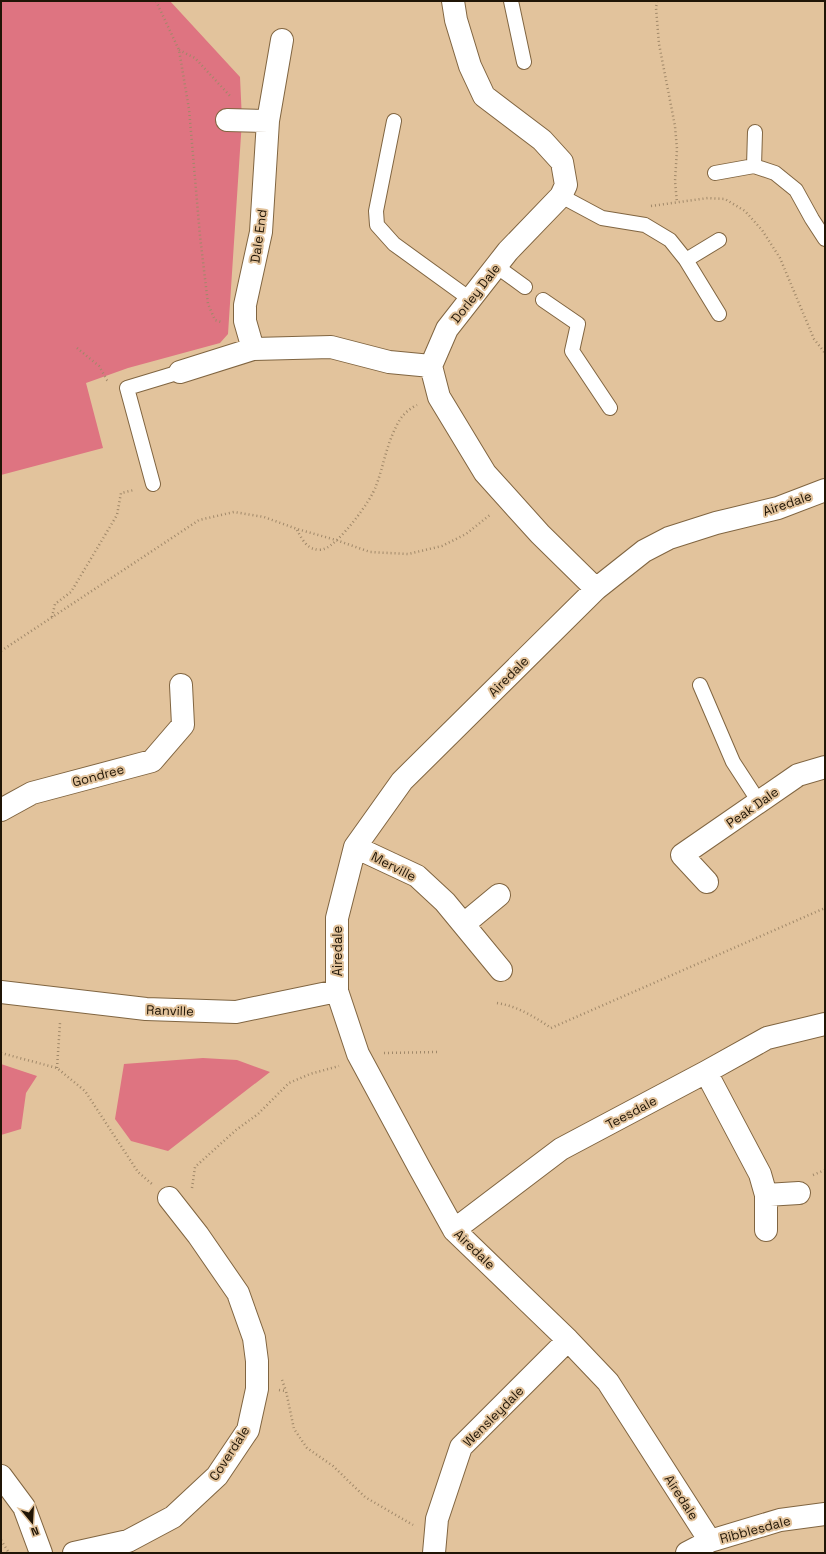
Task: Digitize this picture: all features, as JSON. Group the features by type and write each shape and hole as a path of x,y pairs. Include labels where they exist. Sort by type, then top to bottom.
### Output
{"street":[{"path":"453,1 456,20 466,53 484,96 542,140 562,162 566,184 561,196"},
{"name":"Dale End","path":"253,349 245,321 245,304 260,232 268,121 282,40"},
{"path":"235,120 268,121"},
{"name":"Dorley Dale","path":"431,366 446,330 508,251 561,196"},
{"path":"180,372 253,349 330,347 389,362 431,366 438,397 485,473 540,534 596,589"},
{"name":"Airedale","path":"710,1541 608,1382 568,1340 454,1230 358,1054 337,991 337,918 355,847 402,781 596,589 644,551 668,538 716,523 778,508 825,490"},
{"name":"Gondree","path":"1,810 32,793 152,761 191,728 181,685"},
{"name":"Peak Dale","path":"707,882 674,852 759,802 798,775 825,767"},
{"name":"Merville","path":"355,847 417,876 445,902 501,970"},
{"path":"464,924 499,895"},
{"name":"Ranville","path":"1,992 146,1009 236,1012 337,991"},
{"name":"Teesdale","path":"454,1230 561,1149 767,1038 825,1024"},
{"path":"706,1072 760,1174 766,1195 766,1230"},
{"path":"766,1195 799,1193"},
{"name":"Coverdale","path":"74,1553 128,1541 173,1517 217,1476 248,1430 257,1389 257,1361 254,1338 238,1293 198,1235 169,1198"},
{"name":"Wensleydale","path":"435,1543 436,1519 461,1447 568,1340"},
{"path":"1,1476 24,1507 41,1553"},
{"name":"Ribblesdale","path":"687,1553 710,1541 780,1520 825,1514"}],"lane":[{"path":"511,1 524,62"},
{"path":"394,121 376,211 377,225 394,244 470,299"},
{"path":"754,166 755,132"},
{"path":"715,173 754,166 775,173 796,190 812,219 825,238"},
{"path":"561,196 602,218 645,225 670,240 686,260 719,314"},
{"path":"686,260 719,240"},
{"path":"496,266 525,287"},
{"path":"543,300 578,324 572,351 610,408"},
{"path":"153,484 127,388 180,372"},
{"path":"700,685 733,762 759,802"}],"path":[{"path":"156,1 179,50 189,109 200,236 208,304 215,320 229,325 245,321"},
{"path":"657,1 656,8 659,44 675,126 677,149 675,181 676,203"},
{"path":"179,50 195,58 232,98 235,120"},
{"path":"77,348 99,366 107,380 127,388"},
{"path":"297,529 305,543 314,549 324,549 336,540 366,506 376,487 386,451 398,422 409,409 438,397"},
{"path":"52,618 55,604 71,592 117,515 121,493 153,484"},
{"path":"1,651 199,520 234,512 264,517 370,552 408,554 442,546 466,534 509,500"},
{"path":"497,1003 507,1005 537,1019 551,1028 825,908"},
{"path":"57,1068 61,999"},
{"path":"195,1193 192,1187 195,1167 236,1130 258,1114 289,1083 310,1074 340,1066 358,1054 438,1052"},
{"path":"1,1053 57,1068 85,1090 138,1172 169,1198"},
{"path":"281,1378 286,1391 294,1429 307,1448 334,1466 364,1497 408,1524 435,1543"},
{"path":"257,1389 286,1391"},
{"path":"1,1540 9,1553"}],"shaded area":[{"path":"1,1 170,1 240,77 242,120 228,334 220,343 128,368 86,383 103,448 1,475"},
{"path":"203,1058 237,1060 270,1072 168,1151 131,1141 115,1119 124,1064"},
{"path":"1,1064 37,1076 26,1093 21,1129 1,1135"}]}
